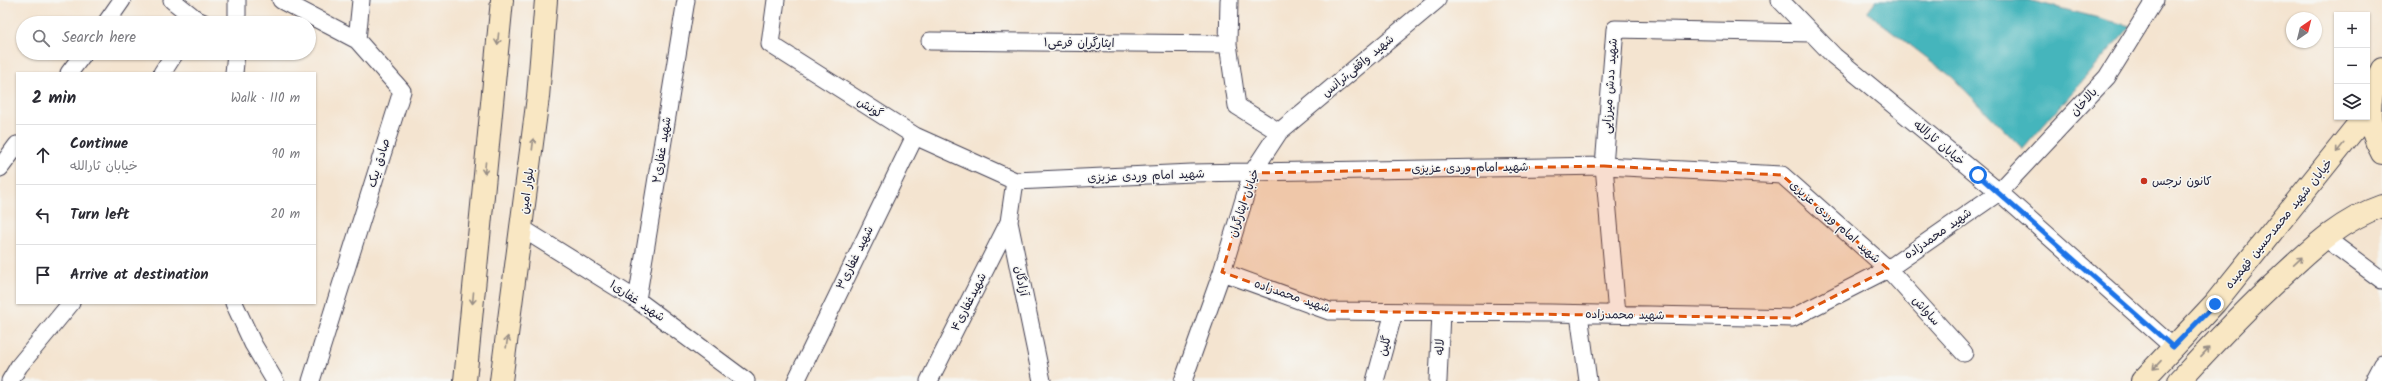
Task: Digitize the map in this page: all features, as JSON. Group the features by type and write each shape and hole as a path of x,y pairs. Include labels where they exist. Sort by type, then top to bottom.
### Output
{"main road":[{"path":"466,381 502,0"},
{"name":"بلوار امین","path":"501,381 523,229 538,98 546,0"},
{"path":"2370,101 2374,84 2382,69"},
{"name":"خیابان شهید محمدحسین فهمیده","path":"2142,381 2215,304 2362,120"},
{"path":"2369,120 2374,138 2382,153"},
{"path":"2179,381 2235,320 2324,237 2365,212 2382,206"}],"street":[{"path":"111,16 122,0"},
{"path":"172,0 192,16"},
{"path":"237,0 237,16"},
{"name":"صادق بیک","path":"281,0 311,16"},
{"path":"357,40 361,0"},
{"name":"شهید غفاری۲","path":"637,300 686,0"},
{"name":"گونش","path":"776,0 770,44 915,136 1016,181"},
{"path":"1230,0 1228,44 1237,106 1279,132"},
{"name":"شهید واقفی،ترانس","path":"1279,132 1437,0"},
{"name":"خیابان ثارالله","path":"1780,0 1834,56 1999,192 2173,347"},
{"name":"بالاخان","path":"1999,192 2107,77 2155,0"},
{"name":"صادق بیک","path":"311,381 402,92 357,40 316,18"},
{"name":"شهید ددش میرزایی","path":"1617,314 1604,166 1615,29 1812,33"},
{"name":"ایثارگران فرعی۱","path":"930,41 1228,44"},
{"path":"70,72 79,60"},
{"path":"163,72 170,60"},
{"path":"234,72 235,60"},
{"name":"خیابان ایثارگران","path":"1183,381 1222,272 1252,173 1279,132"},
{"name":"شهید غفاری۳","path":"796,381 915,136"},
{"path":"0,168 16,146"},
{"name":"شهید امام وردی عزیزی","path":"1016,181 1192,173 1604,166 1782,175 1888,269"},
{"name":"آزادگان","path":"1016,181 1009,222 1042,381"},
{"name":"شهید محمدزاده","path":"1222,272 1329,311 1617,314 1792,318 1888,269 1999,192"},
{"name":"شهیدغفاری۴","path":"929,381 1009,222"},
{"name":"شهید غفاری۱","path":"523,229 637,300 746,381"},
{"path":"2324,237 2382,280"},
{"name":"ساواش","path":"1888,269 1964,353"},
{"path":"10,381 19,366 70,304"},
{"path":"234,304 253,344 275,381"},
{"name":"گلین","path":"1375,381 1394,312"},
{"name":"لاله","path":"1438,381 1441,312"},
{"path":"1579,314 1588,381"},
{"path":"2373,381 2382,364"}],"highlighted area":[{"path":"1604,166 1782,175 1888,269 1792,318 1329,311 1222,272 1252,173"}],"water":[{"path":"1876,0 2028,0 2130,26 2023,149 1952,77 1867,12"}],"place":[{"name":"کانون نرجس","path":"2144,181"}],"route":[{"path":"1978,175 2173,347 2215,304"}]}
